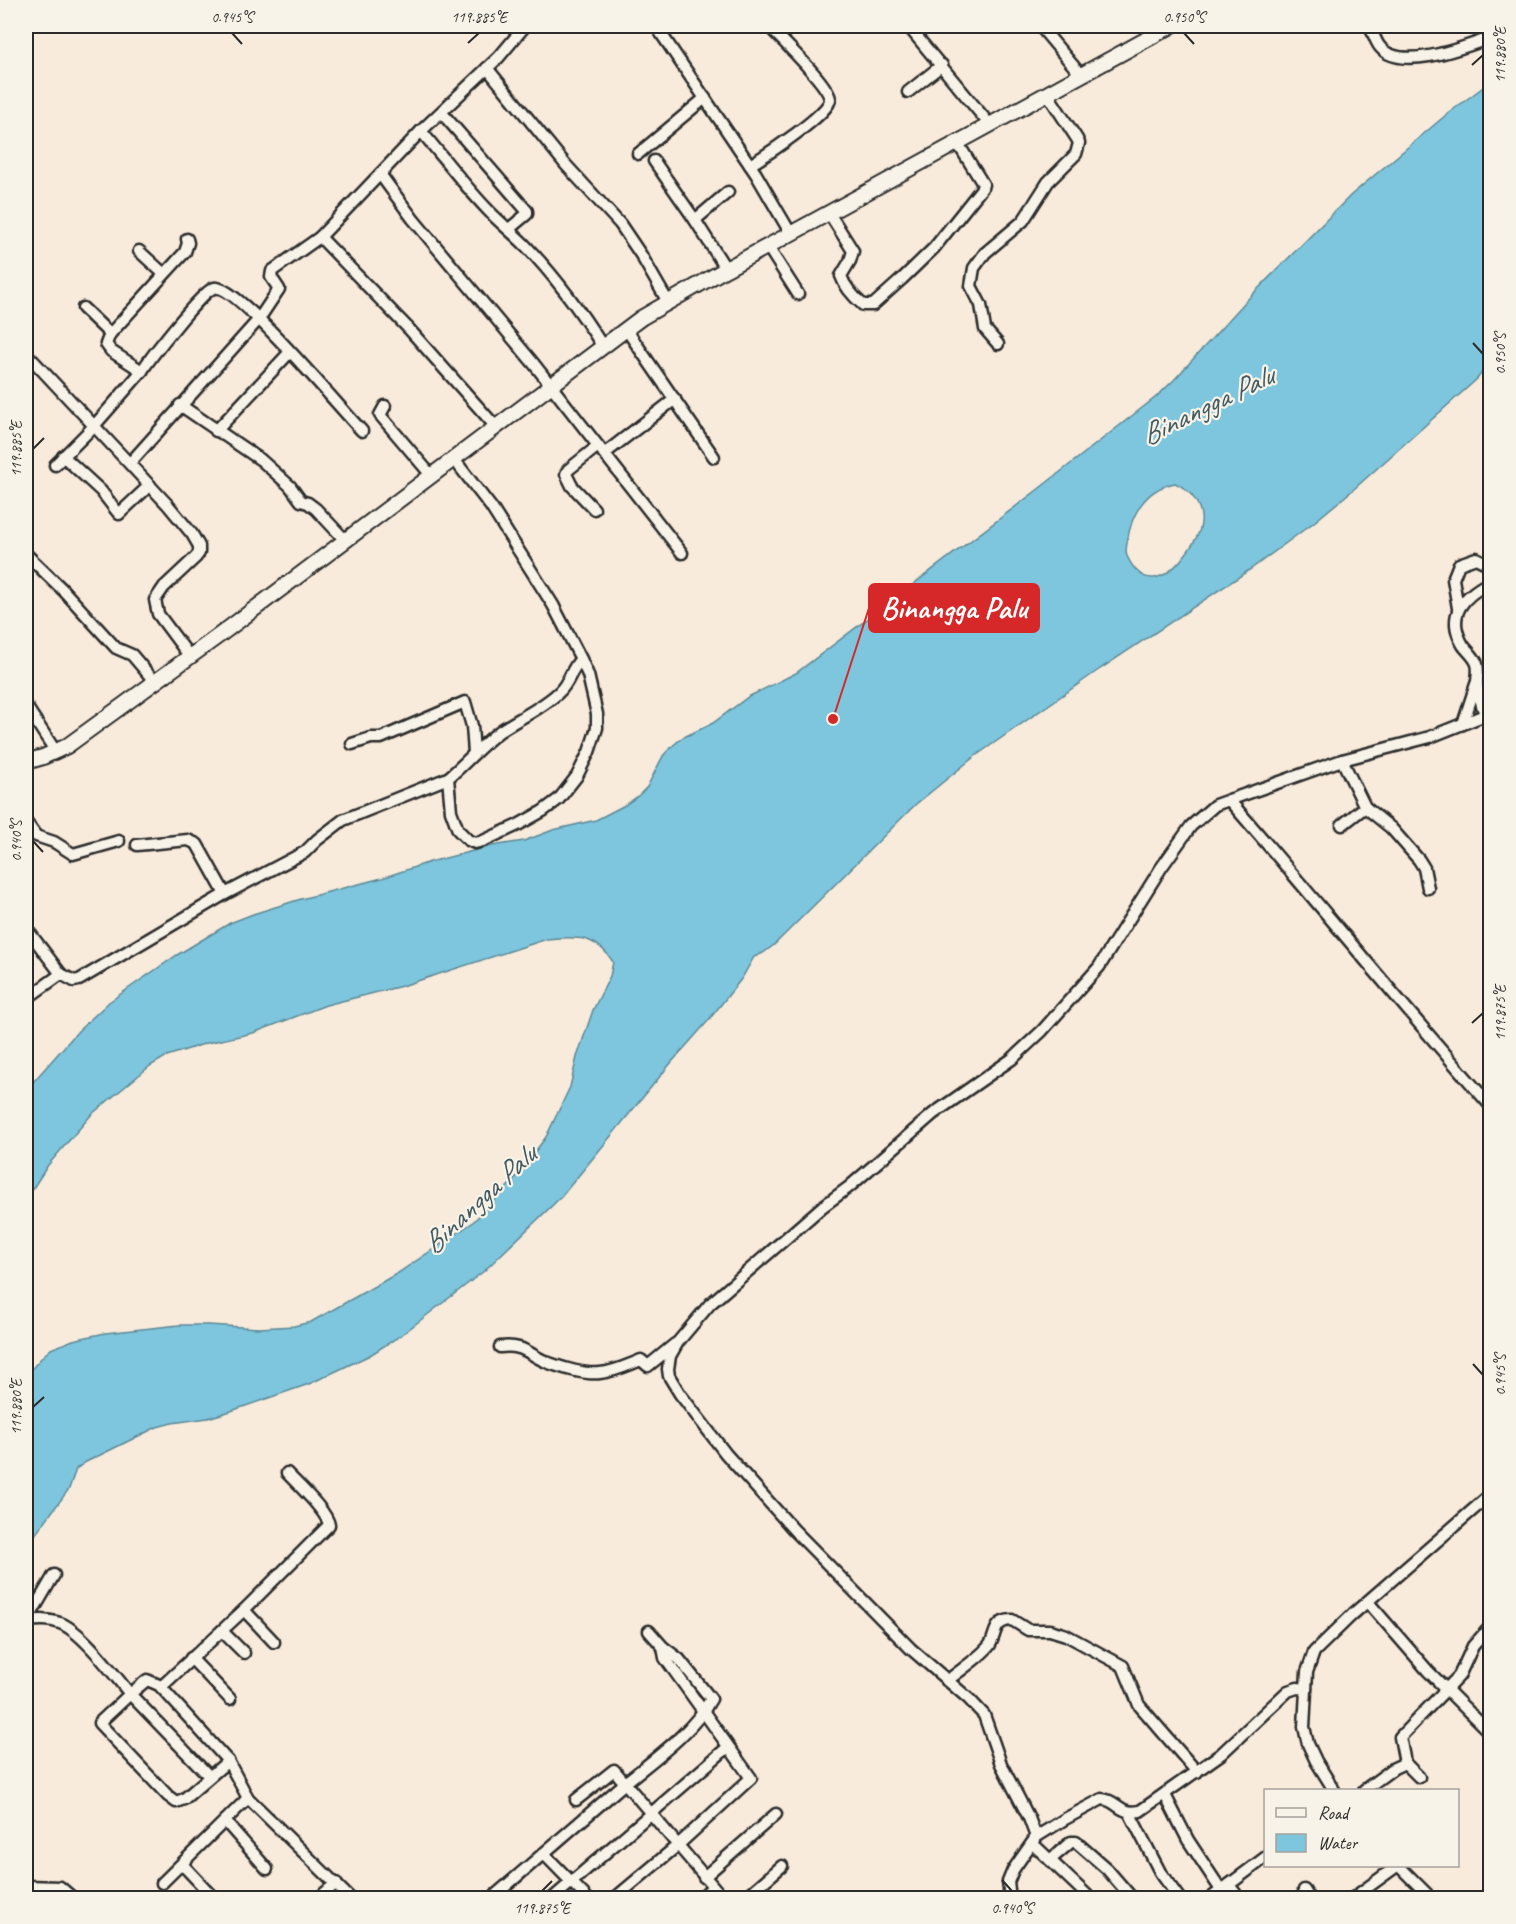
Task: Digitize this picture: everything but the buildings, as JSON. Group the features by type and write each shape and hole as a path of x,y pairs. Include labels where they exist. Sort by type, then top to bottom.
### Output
{"main road":[{"path":"26,762 67,746 190,657 626,329 668,302 1171,26"}],"street":[{"path":"130,463 259,319 279,289 272,277 272,271 320,237 421,131 511,45 525,26"},
{"path":"656,26 750,165 791,234"},
{"path":"750,165 824,112 831,101 828,92 809,69 769,26"},
{"path":"1040,26 1081,75"},
{"path":"1370,26 1380,47 1386,53 1402,58 1419,58 1491,38"},
{"path":"912,27 990,124"},
{"path":"908,92 942,65"},
{"path":"487,68 566,165 620,224 668,302"},
{"path":"998,344 985,329 981,305 971,286 975,268 986,253 1023,221 1048,182 1070,161 1078,149 1077,139 1047,93"},
{"path":"638,154 705,98"},
{"path":"442,113 527,211 527,214 509,228"},
{"path":"421,131 485,207 509,228 570,296 603,347"},
{"path":"829,213 853,251 850,261 840,276 842,281 863,305 873,305 934,248 981,191 983,184 957,142"},
{"path":"654,161 726,269"},
{"path":"380,174 413,219 504,327 682,553"},
{"path":"695,220 728,192"},
{"path":"320,237 409,329 496,427"},
{"path":"142,371 108,348 106,344 110,334 135,301 185,252 187,239"},
{"path":"768,247 798,294"},
{"path":"139,251 164,274"},
{"path":"55,465 94,426 142,371 178,324 204,296 217,287 233,296 259,319 362,431"},
{"path":"83,308 110,334"},
{"path":"626,329 714,457"},
{"path":"216,431 290,352"},
{"path":"28,362 130,463 192,534 199,546 199,553 196,557 164,587 155,600 158,614 190,657"},
{"path":"594,509 572,486 566,474 568,470 675,399"},
{"path":"180,405 267,466 290,486 301,501 309,503 316,509 345,540"},
{"path":"385,406 380,415 431,475"},
{"path":"63,456 101,491 119,514 150,485"},
{"path":"448,778 451,811 458,830 462,836 475,843 483,841 518,825 560,799 578,776 597,728 595,701 582,659 553,605 491,507 453,459"},
{"path":"26,554 117,648 132,656 155,682"},
{"path":"1090,1899 1050,1860 1035,1841 1029,1818 1001,1764 984,1715 911,1649 794,1530 726,1454 669,1376 670,1356 678,1342 710,1304 822,1206 849,1187 933,1114 1012,1059 1042,1031 1099,967 1161,868 1191,826 1215,805 1341,760 1430,737 1463,724 1488,718 1479,697 1478,666 1464,646 1456,626 1458,608 1453,579 1459,564 1476,558 1491,565"},
{"path":"1458,608 1469,595 1491,582"},
{"path":"26,928 61,974 74,981 87,977 225,894 305,852 343,820 448,778 500,731 536,710 560,692 571,678 576,664 582,659"},
{"path":"1463,724 1477,681"},
{"path":"352,744 370,738 381,738 465,702 472,726 474,753"},
{"path":"26,706 56,752"},
{"path":"1341,760 1365,807 1391,828 1419,860 1424,868 1428,888"},
{"path":"1229,800 1418,1023 1491,1104"},
{"path":"1342,825 1365,807"},
{"path":"26,822 36,836 54,842 73,854 119,841"},
{"path":"137,845 193,841 197,844 225,894"},
{"path":"26,999 61,974"},
{"path":"500,1347 522,1348 548,1362 595,1374 641,1360 648,1366 678,1342"},
{"path":"161,1687 244,1610 328,1525 323,1512 287,1473"},
{"path":"1333,1789 1308,1744 1304,1727 1307,1672 1314,1652 1353,1614 1491,1495"},
{"path":"26,1622 54,1575"},
{"path":"1368,1602 1428,1671 1491,1733"},
{"path":"244,1610 274,1642"},
{"path":"26,1622 46,1620 62,1624 90,1646 130,1694 209,1776"},
{"path":"947,1680 987,1648 996,1628 1005,1621 1012,1620 1028,1630 1050,1630 1066,1635 1123,1666 1139,1706 1197,1772"},
{"path":"1419,1777 1405,1763 1400,1737 1464,1669 1473,1646 1491,1627"},
{"path":"222,1630 244,1653"},
{"path":"492,1899 665,1750 703,1713 711,1699 679,1659 663,1647 650,1631"},
{"path":"191,1658 230,1699"},
{"path":"228,1761 176,1802 99,1723 147,1680 161,1687 228,1761 248,1798 350,1899"},
{"path":"1129,1812 1140,1811 1197,1772 1231,1746 1288,1691 1297,1688 1306,1689"},
{"path":"615,1899 751,1778 703,1713"},
{"path":"553,1899 728,1747"},
{"path":"1367,1789 1394,1768 1405,1763"},
{"path":"576,1800 614,1770 723,1899"},
{"path":"1165,1795 1188,1840 1225,1888 1239,1899"},
{"path":"162,1883 248,1798"},
{"path":"1010,1899 1008,1882 1013,1870 1035,1841 1065,1819 1102,1799 1129,1812 1160,1872 1179,1899"},
{"path":"705,1877 776,1814"},
{"path":"225,1821 267,1869"},
{"path":"1050,1860 1071,1842 1076,1842 1107,1869 1132,1899"},
{"path":"544,1854 587,1899"},
{"path":"1211,1899 1264,1859"},
{"path":"182,1863 214,1899"},
{"path":"745,1899 782,1866"},
{"path":"1353,1899 1397,1867"},
{"path":"1399,1867 1431,1899"},
{"path":"319,1899 336,1883"},
{"path":"26,1886 60,1887 73,1899"},
{"path":"700,1899 713,1887"}],"water":[{"path":"1490,82 1490,362 1477,379 1313,523 1251,569 1100,669 974,757 916,804 774,945 754,957 742,978 708,1021 561,1197 484,1271 400,1336 370,1355 309,1384 231,1411 208,1418 157,1427 86,1462 76,1469 69,1489 26,1547 26,1375 44,1355 51,1349 73,1340 105,1333 179,1325 259,1328 294,1326 311,1322 398,1273 472,1223 513,1181 546,1137 570,1087 577,1057 593,1010 610,976 613,962 600,947 584,939 547,939 402,986 326,1005 253,1033 207,1043 167,1056 150,1066 92,1114 48,1165 26,1199 26,1090 78,1031 109,1002 177,955 230,923 301,899 382,878 430,862 492,846 524,841 553,830 596,820 625,805 647,787 663,756 682,738 713,723 748,697 796,673 1156,397 1246,301 1351,195 1446,115","holes":["1175,483 1181,486 1198,504 1200,510 1201,523 1197,536 1178,563 1164,574 1150,578 1136,570 1126,554 1132,522 1141,504 1155,491"]}],"place":[{"name":"Binangga Palu","path":"833,719"}]}
